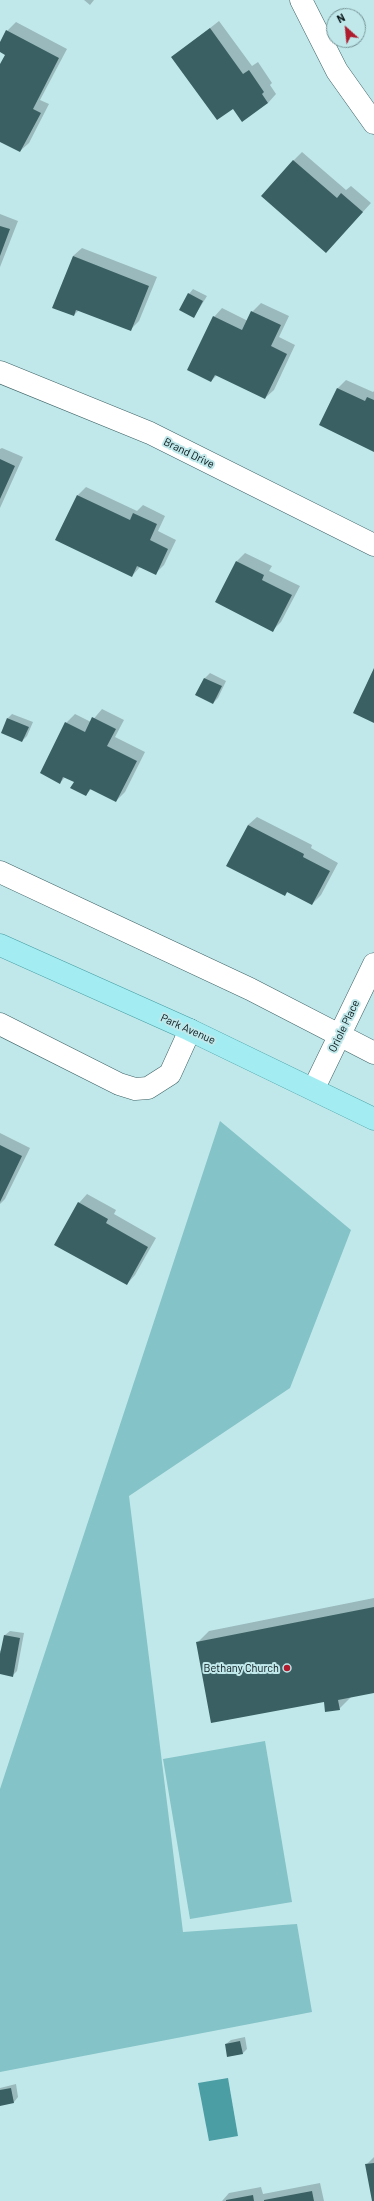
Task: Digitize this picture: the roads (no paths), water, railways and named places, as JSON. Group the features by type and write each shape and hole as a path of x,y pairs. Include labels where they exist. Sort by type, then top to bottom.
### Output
{"main road":[{"name":"Park Avenue","path":"0,945 190,1030 314,1088 374,1119"}],"street":[{"path":"301,0 337,71 374,123"},
{"name":"Brand Drive","path":"0,372 150,433 374,545"},
{"path":"0,872 250,989 374,1053"},
{"name":"Oriole Place","path":"314,1088 374,964"},
{"path":"0,1024 119,1084 135,1089 148,1088 170,1074 190,1030"}],"place":[{"name":"Bethany Church","path":"287,1668"}]}
